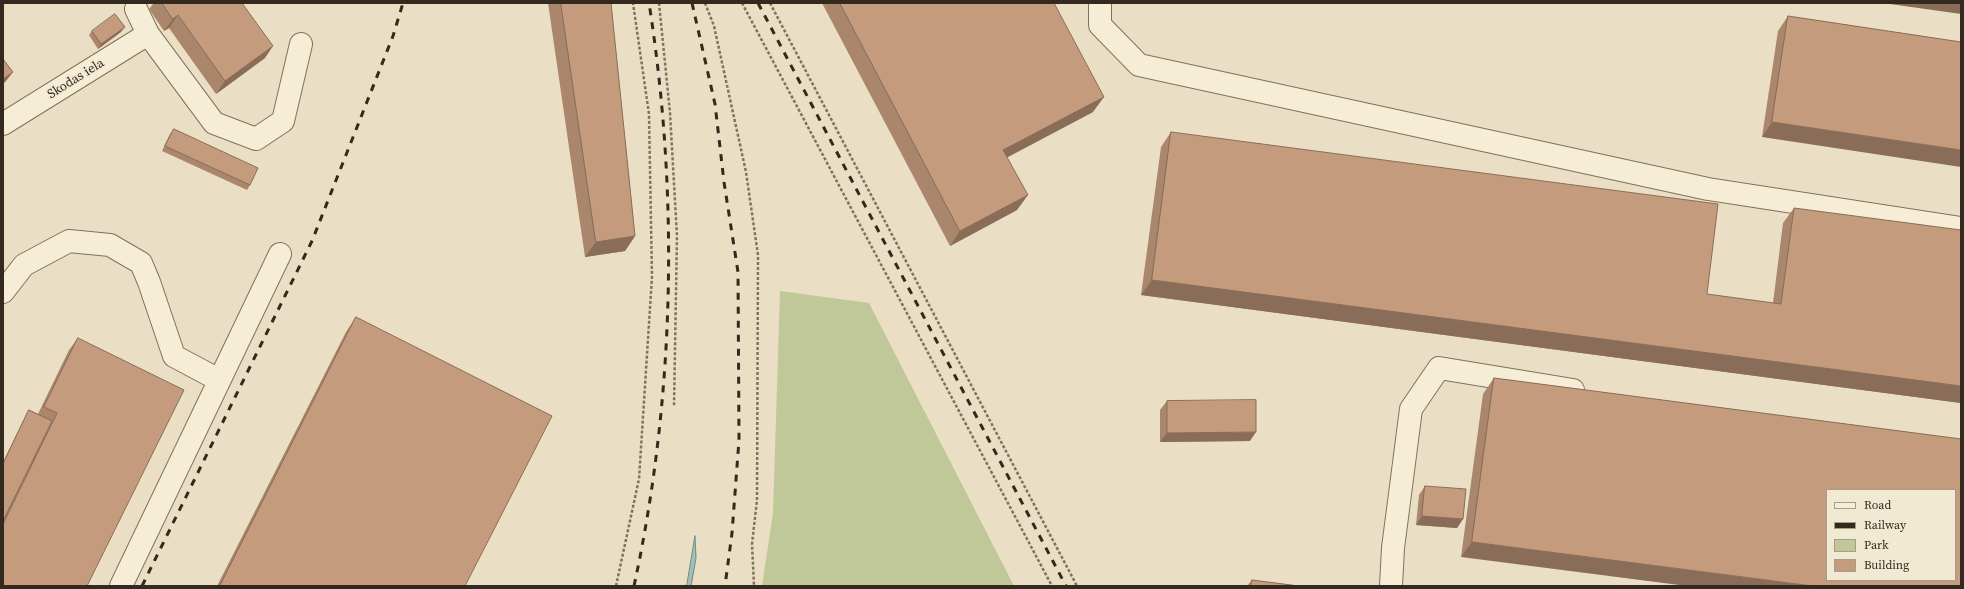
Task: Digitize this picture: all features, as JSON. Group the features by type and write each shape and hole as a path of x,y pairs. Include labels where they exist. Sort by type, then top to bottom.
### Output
{"street":[{"path":"1100,3 1100,25 1139,65 1708,188 1961,228"},
{"path":"136,9 148,34 214,123 256,139 283,121 301,44"},
{"name":"Skodas iela","path":"3,124 148,34"},
{"path":"3,292 24,265 69,241 110,245 141,263 174,356 219,380"},
{"path":"121,586 280,254"},
{"path":"1391,586 1394,548 1411,409 1439,368 1595,393"}],"path":[{"path":"616,586 639,479 652,277 650,114 634,3"},
{"path":"660,3 670,113 677,236 674,407"},
{"path":"705,3 714,26 746,172 758,255 757,500 752,544 754,586"},
{"path":"742,3 1052,586"},
{"path":"770,3 1077,586"}],"green space":[{"path":"780,291 869,303 1014,586 762,586 773,513"}],"water":[{"path":"695,536 696,558 691,586 687,586"}],"building":[{"path":"162,3 242,3 273,46 225,81 178,15 173,19"},
{"path":"561,3 611,3 635,236 596,242"},
{"path":"840,3 1054,3 1104,97 1003,150 1028,195 960,231"},
{"path":"115,14 125,27 101,44 92,31"},
{"path":"1788,16 1961,42 1961,150 1772,122"},
{"path":"3,59 13,72 3,79"},
{"path":"174,129 258,168 250,185 165,146"},
{"path":"1171,132 1718,204 1707,294 1781,304 1794,208 1961,230 1961,386 1152,280"},
{"path":"356,317 552,416 465,586 220,586"},
{"path":"78,338 184,390 87,586 3,586 3,524 57,413 44,407"},
{"path":"1494,378 1961,439 1961,586 1813,586 1472,542"},
{"path":"1256,400 1256,432 1167,433 1167,401"},
{"path":"29,410 52,421 3,521 3,464"},
{"path":"1425,486 1466,489 1463,519 1422,516"},
{"path":"1252,580 1299,586 1251,586"}],"railway":[{"path":"142,586 312,241 393,36 403,3"},
{"path":"634,586 648,515 658,442 665,369 668,295 668,222 665,148 659,75 649,3"},
{"path":"692,3 715,104 724,182 738,272 739,440 732,533 725,586"},
{"path":"758,3 1066,586"}]}
